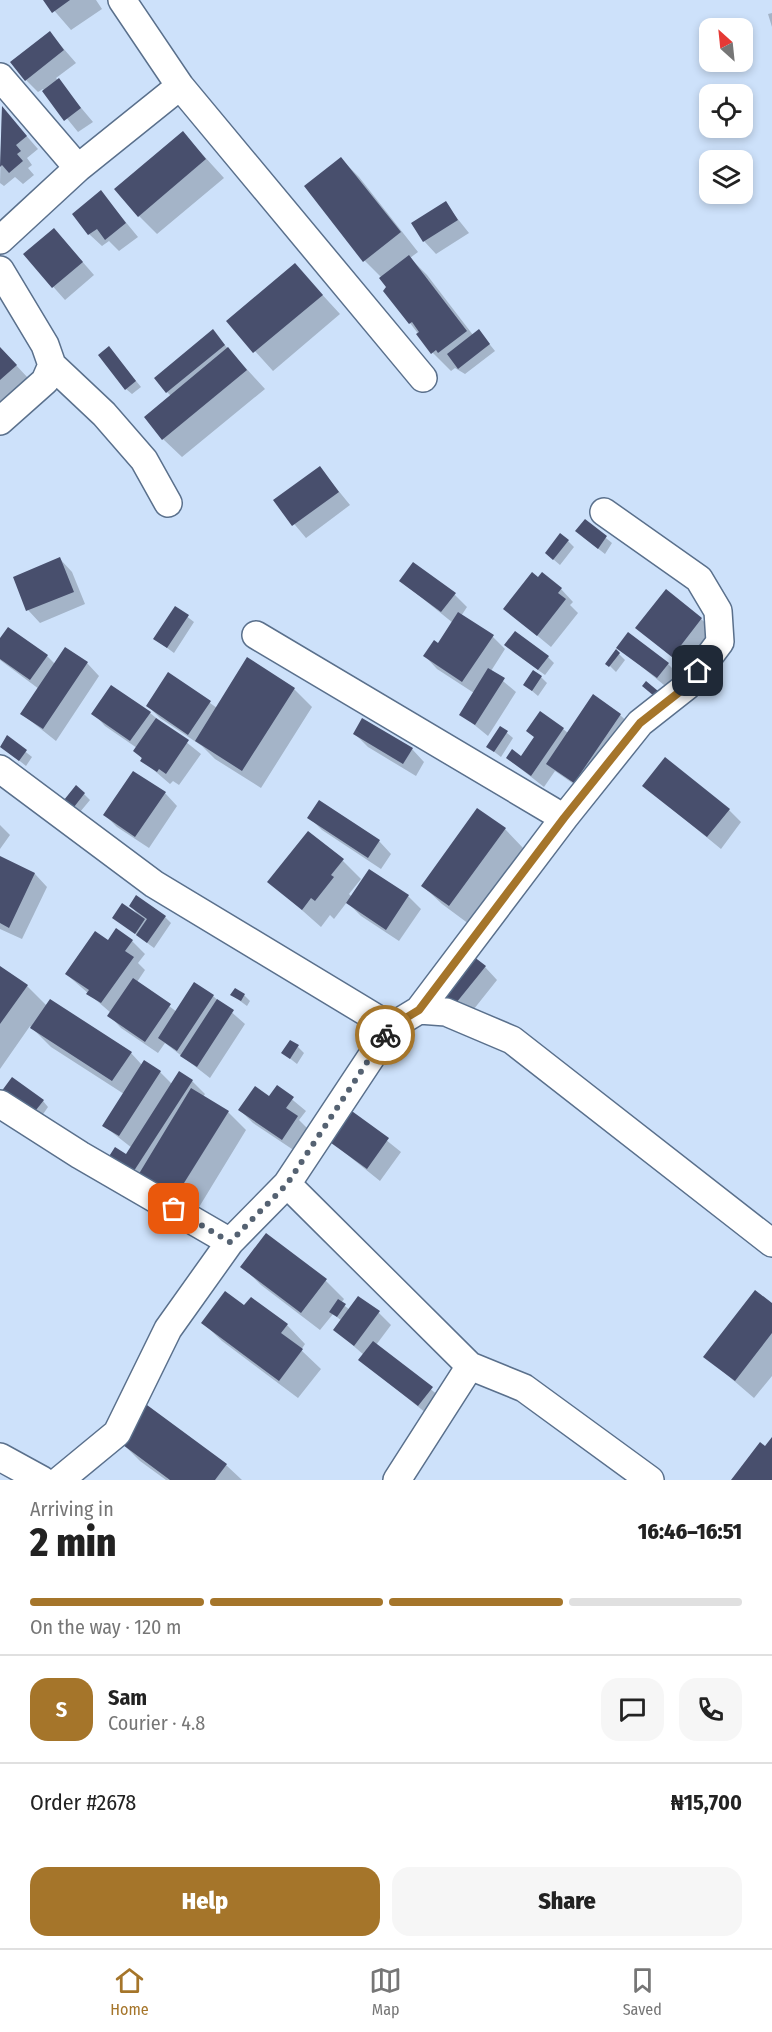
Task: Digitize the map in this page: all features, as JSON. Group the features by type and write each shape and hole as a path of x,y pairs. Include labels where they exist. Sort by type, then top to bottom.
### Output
{"street":[{"path":"122,0 180,86 423,378"},
{"path":"0,77 78,168"},
{"path":"0,240 78,168 180,86"},
{"path":"0,270 45,345 52,365 104,414 144,460 168,503"},
{"path":"0,421 45,381 52,365"},
{"path":"60,1480 117,1433 168,1329 230,1242 287,1184 391,1027 419,1010 564,818 640,723 687,686 720,642 718,611 699,579 604,512"},
{"path":"256,635 564,818"},
{"path":"0,769 154,884 391,1027"},
{"path":"419,1010 446,1012 512,1040 772,1244"},
{"path":"0,1104 80,1155 230,1242"},
{"path":"287,1184 470,1366 524,1388 650,1480"},
{"path":"397,1480 470,1366"},
{"path":"0,1457 42,1480"}],"building":[{"path":"43,0 70,0 52,13"},
{"path":"50,31 64,50 25,81 10,62"},
{"path":"59,78 81,108 64,121 42,91"},
{"path":"2,106 27,136 16,145 21,151 17,154 23,161 9,173 2,165 0,167"},
{"path":"183,131 206,159 138,217 114,189"},
{"path":"341,157 401,232 363,262 304,186"},
{"path":"101,190 126,223 105,240 97,229 88,235 72,214"},
{"path":"446,201 458,220 423,242 411,223"},
{"path":"54,228 83,262 52,288 23,254"},
{"path":"409,255 467,331 438,353 436,350 431,354 416,334 419,332 412,322 409,324 383,291 386,287 379,278"},
{"path":"295,263 323,295 253,353 226,321"},
{"path":"213,329 225,345 166,393 154,378"},
{"path":"479,329 490,344 458,369 447,354"},
{"path":"109,346 136,381 125,390 98,355"},
{"path":"0,347 17,365 0,380"},
{"path":"228,347 247,370 162,440 144,417"},
{"path":"320,466 339,492 292,526 273,500"},
{"path":"585,519 607,536 598,549 575,531"},
{"path":"560,533 569,540 553,560 545,553"},
{"path":"60,557 74,592 26,611 13,577"},
{"path":"413,562 456,593 441,612 399,581"},
{"path":"532,572 538,577 542,572 562,588 558,593 566,599 537,636 503,609"},
{"path":"666,589 702,618 672,657 635,628"},
{"path":"175,606 189,615 167,648 153,639"},
{"path":"458,612 494,635 462,682 423,656 434,640 438,643"},
{"path":"8,627 48,655 30,680 0,659 0,638"},
{"path":"515,631 549,656 538,670 504,645"},
{"path":"628,632 669,663 657,678 616,648"},
{"path":"65,647 88,662 43,729 20,714"},
{"path":"616,649 620,653 609,667 605,664"},
{"path":"247,657 295,688 242,771 195,741"},
{"path":"488,668 505,678 475,725 459,715"},
{"path":"533,670 542,676 532,691 523,685"},
{"path":"168,672 211,701 188,735 146,706"},
{"path":"646,681 658,691 654,696 642,686"},
{"path":"111,685 151,712 130,741 91,714"},
{"path":"593,694 621,714 574,783 546,764"},
{"path":"540,711 564,728 531,776 506,758 512,749 521,756 534,737 526,731"},
{"path":"156,718 189,740 166,774 159,769 157,772 140,761 142,758 133,751"},
{"path":"362,718 413,748 403,764 353,734"},
{"path":"500,726 508,731 494,752 486,747"},
{"path":"7,735 27,750 19,761 0,747"},
{"path":"665,757 730,809 707,837 642,786"},
{"path":"133,771 166,792 135,837 103,815"},
{"path":"76,785 85,793 74,807 64,800"},
{"path":"319,800 380,840 368,858 307,818"},
{"path":"477,808 506,828 449,906 421,886"},
{"path":"308,831 344,859 331,875 334,877 315,901 311,898 302,910 267,882"},
{"path":"0,856 35,873 9,928 0,923"},
{"path":"369,869 409,895 386,930 346,903"},
{"path":"136,895 166,916 147,943 136,935 147,919 129,906"},
{"path":"122,903 145,919 135,934 112,918"},
{"path":"116,928 133,940 125,951 134,957 101,1003 86,994 89,990 65,974 95,931 108,940"},
{"path":"469,953 486,966 452,1008 436,994"},
{"path":"0,966 28,985 0,1024"},
{"path":"133,978 171,1004 145,1042 107,1016"},
{"path":"194,982 214,995 177,1051 158,1038"},
{"path":"235,988 245,994 241,1001 230,995"},
{"path":"50,999 132,1052 112,1081 30,1028"},
{"path":"217,999 234,1010 197,1067 180,1056"},
{"path":"290,1040 299,1045 290,1059 281,1053"},
{"path":"144,1060 161,1071 119,1136 102,1126"},
{"path":"179,1071 193,1080 130,1177 106,1161 115,1147 126,1154"},
{"path":"12,1077 44,1100 32,1115 1,1092"},
{"path":"277,1085 294,1097 286,1108 298,1116 282,1140 238,1110 255,1086 269,1096"},
{"path":"191,1088 229,1111 174,1199 137,1177"},
{"path":"349,1109 389,1138 367,1169 327,1140"},
{"path":"266,1233 327,1279 301,1313 240,1267"},
{"path":"755,1290 772,1303 772,1333 735,1381 703,1357"},
{"path":"225,1291 244,1305 251,1297 288,1324 281,1333 303,1349 279,1381 201,1323"},
{"path":"358,1296 380,1311 354,1346 333,1330"},
{"path":"338,1299 346,1304 337,1317 329,1312"},
{"path":"373,1341 433,1387 418,1406 358,1360"},
{"path":"147,1405 227,1464 215,1480 170,1480 119,1442"},
{"path":"772,1437 772,1480 731,1480 760,1442 765,1446"}],"way so far":[{"path":"174,1209 230,1242 287,1184 385,1035"}],"route":[{"path":"385,1035 391,1027 419,1010 564,818 640,723 687,686 698,671"}]}
